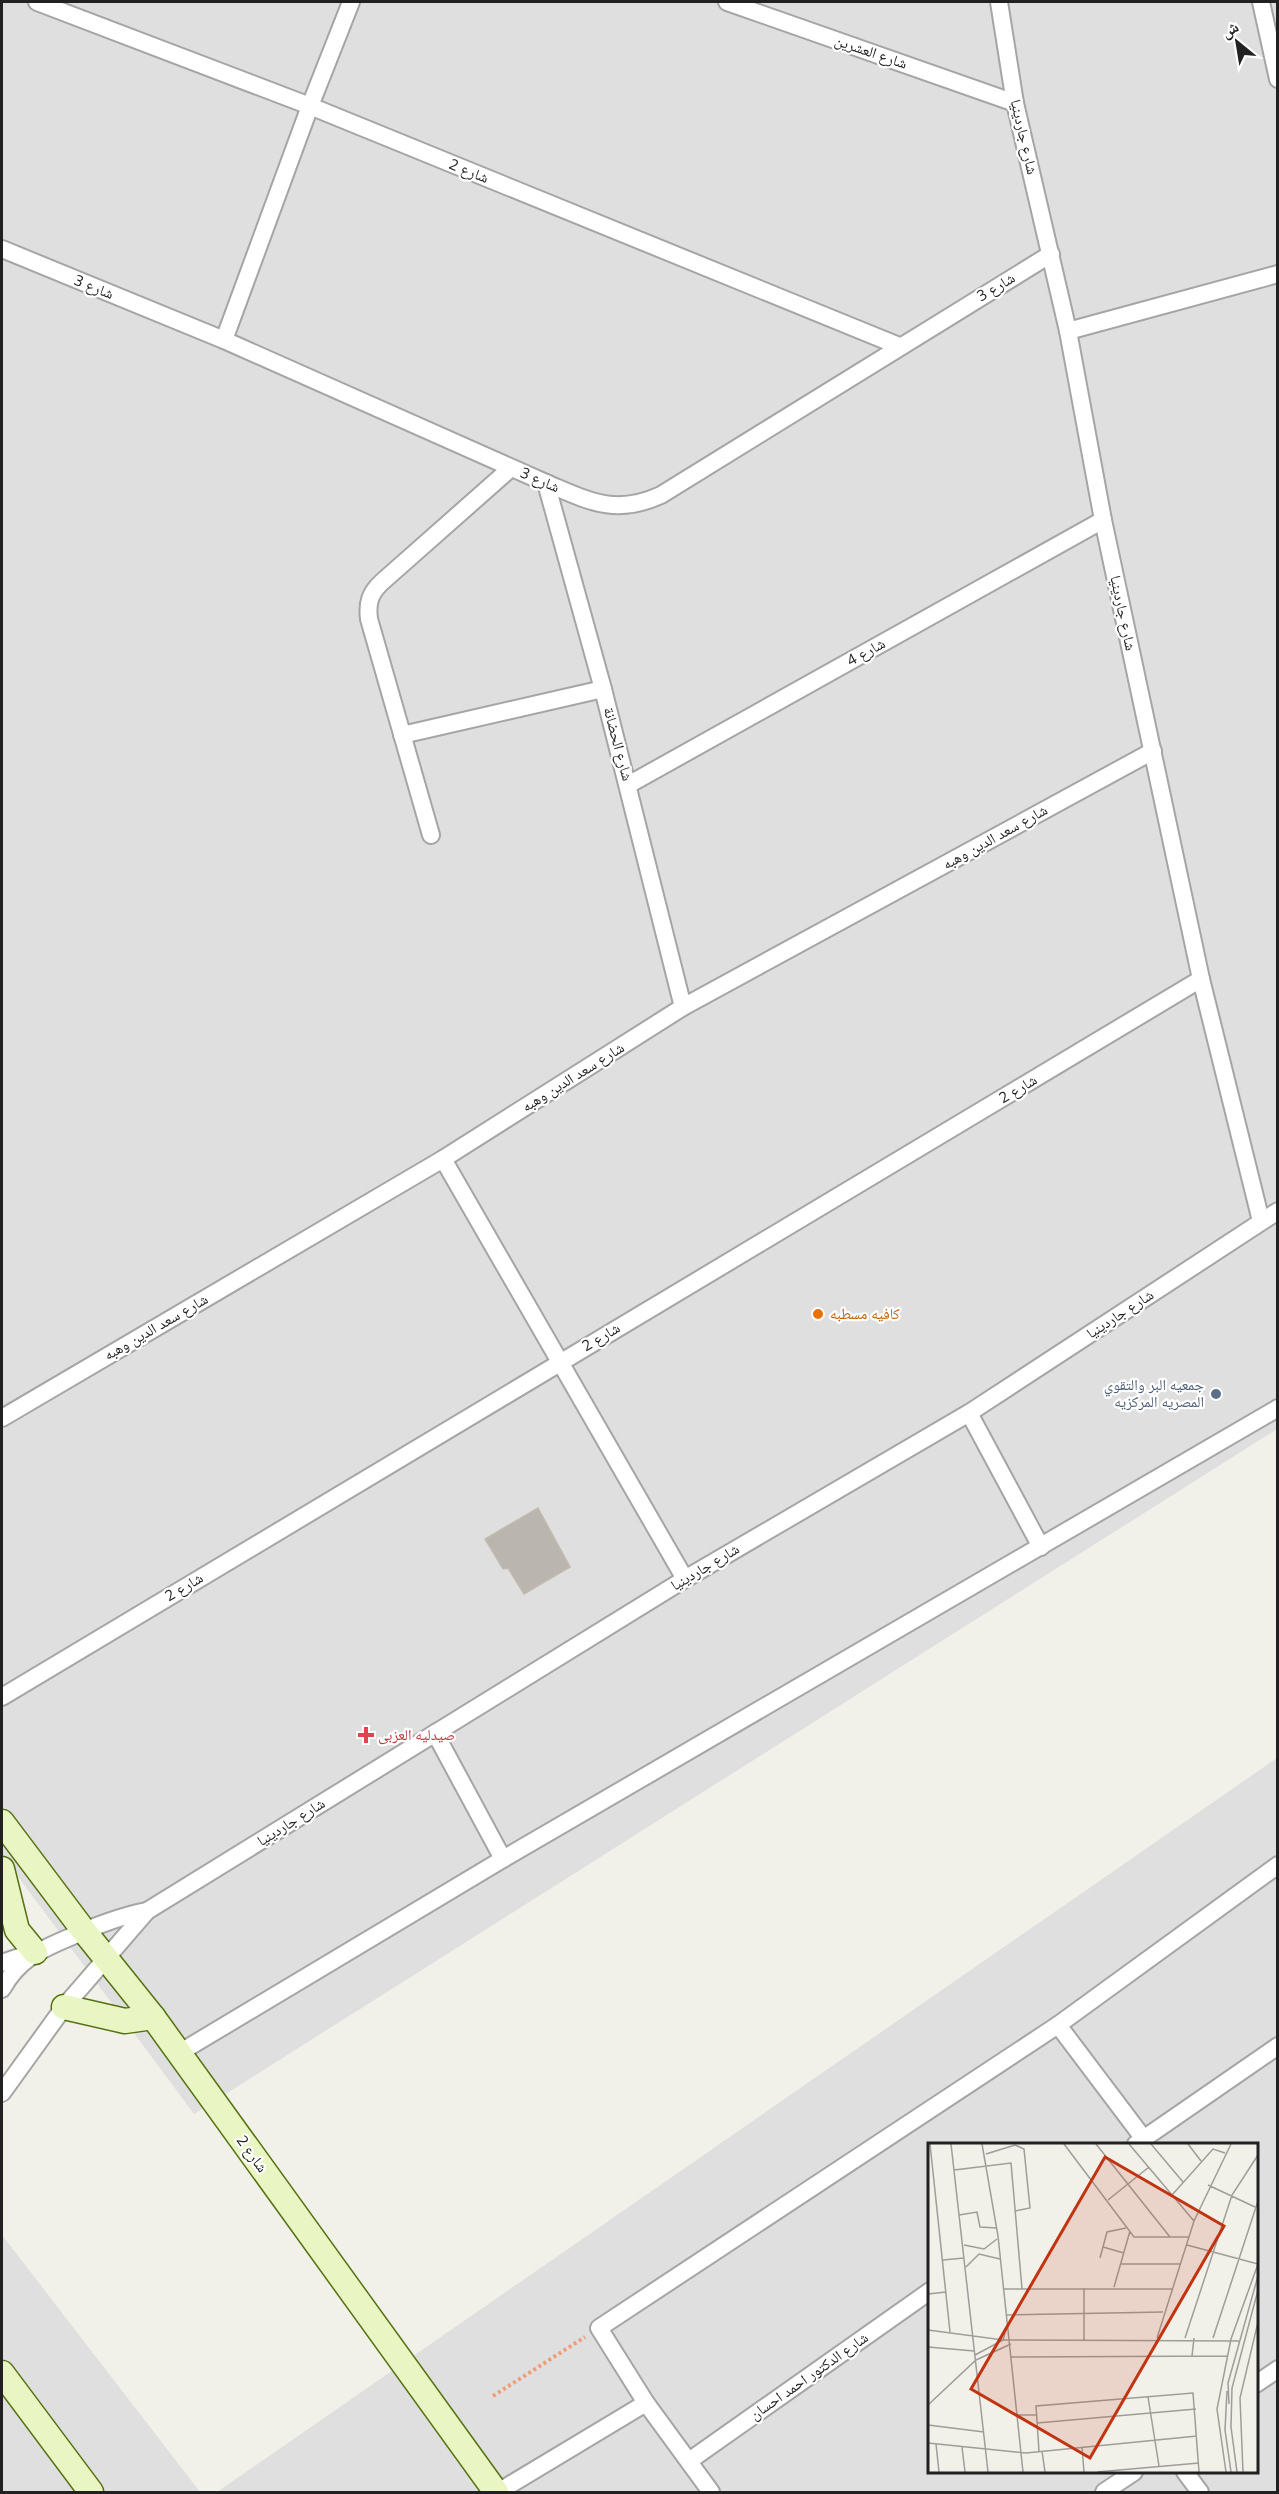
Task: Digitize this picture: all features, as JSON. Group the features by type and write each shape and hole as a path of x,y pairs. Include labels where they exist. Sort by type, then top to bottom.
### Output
{"street":[{"name":"شارع 2","path":"37,2 310,106 899,346"},
{"path":"224,340 310,106 351,2"},
{"name":"شارع العشرين","path":"727,2 1015,103"},
{"name":"شارع جاردينيا","path":"999,2 1015,103 1068,331 1103,520 1201,979 1261,1221"},
{"path":"1261,2 1278,79"},
{"name":"شارع 3","path":"2,249 224,340 546,483 608,506 626,507 644,503 661,495 1051,254"},
{"path":"1068,331 1278,274"},
{"path":"431,835 369,619 369,599 374,589 512,468"},
{"name":"شارع الحضانة","path":"546,483 603,689 683,1007"},
{"name":"شارع 4","path":"628,785 1103,520"},
{"path":"402,735 603,689"},
{"name":"شارع سعد الدين وهبه","path":"2,1418 443,1159 683,1007 1153,751"},
{"name":"شارع 2","path":"2,1697 1201,979"},
{"path":"443,1159 685,1579"},
{"name":"شارع جاردينيا","path":"2,2093 64,2007 147,1911 685,1579 969,1413 1278,1212"},
{"path":"179,2053 503,1859 1278,1408"},
{"path":"969,1413 1041,1547"},
{"path":"435,1733 503,1859"},
{"name":"شارع 2","path":"2,1822 84,1931 153,2017 497,2493"},
{"path":"711,2493 646,2403 599,2328 1058,2025 1278,1865"},
{"path":"2,1869 17,1930 35,1952 2,1963"},
{"name":"شارع جاردينيا","path":"2,1989 20,1965 35,1952 118,1917 147,1911"},
{"path":"64,2007 125,2021 153,2017"},
{"path":"1058,2025 1140,2142 1278,2046"},
{"name":"شارع الدكتور احمد احسان","path":"689,2461 928,2292"},
{"path":"1258,2383 1278,2369"},
{"path":"2,2373 91,2493"},
{"path":"497,2493 646,2403"},
{"path":"1104,2493 1133,2473"},
{"path":"1186,2473 1200,2493"}],"path":[{"path":"493,2396 599,2328"}],"shaded area":[{"path":"2,2 1277,2 1277,1429 194,2114 2,1855"},
{"path":"1277,1758 1277,2492 217,2492"},
{"path":"2,2235 200,2492 2,2492"}],"building":[{"path":"538,1508 570,1567 524,1594 508,1568 503,1569 485,1539"}],"place":[{"name":"كافيه مسطبه","path":"818,1314"},
{"name":"جمعيه البر والتقوي المصريه المركزيه","path":"1216,1394"},
{"name":"صيدليه العزبى","path":"366,1735"}]}
